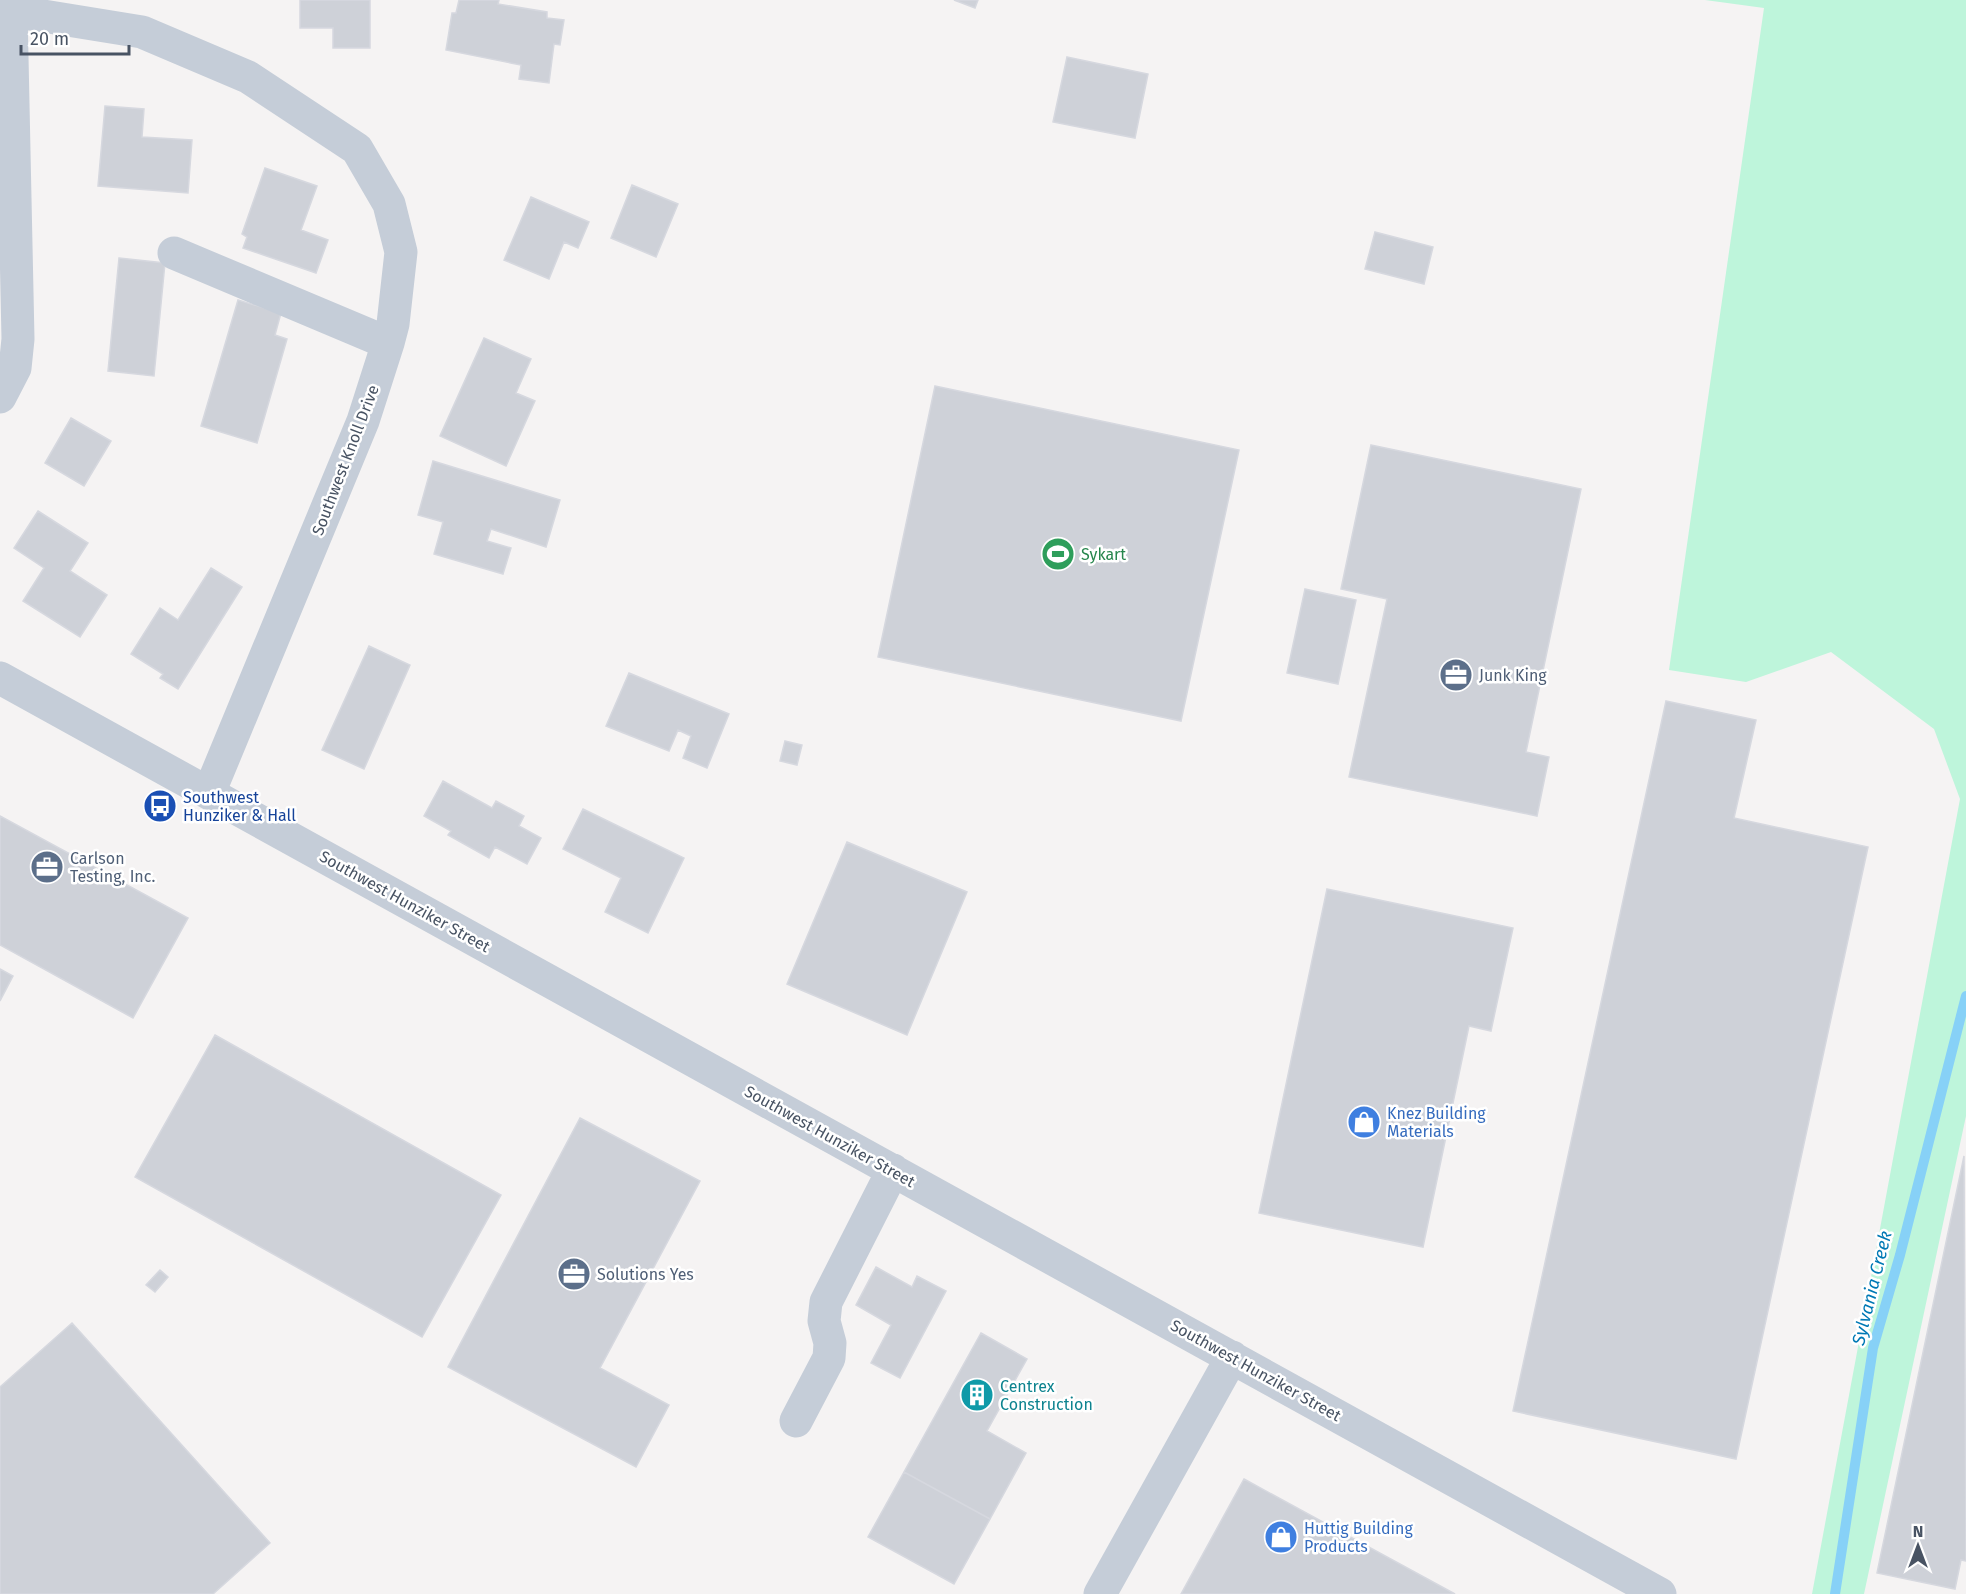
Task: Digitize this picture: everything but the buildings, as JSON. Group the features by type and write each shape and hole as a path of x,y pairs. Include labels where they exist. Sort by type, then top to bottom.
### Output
{"street":[{"name":"Southwest Knoll Drive","path":"5,10 142,32 249,76 357,149 389,204 401,252 393,324 388,342 363,421 209,793"},
{"path":"0,396 15,368 18,339 5,10"},
{"path":"174,253 388,342"},
{"name":"Southwest Hunziker Street","path":"0,678 1660,1594"},
{"path":"796,1421 829,1358 830,1343 824,1321 826,1302 893,1170"},
{"path":"1100,1594 1232,1357"}],"green space":[{"path":"1705,0 1966,0 1966,1116 1864,1594 1812,1594 1960,799 1934,729 1831,652 1746,682 1669,670 1764,8"}],"waterway":[{"name":"Sylvania Creek","path":"1835,1594 1873,1348 1900,1255 1966,996"}],"place":[{"name":"Sykart","path":"1058,554"},
{"name":"Junk King","path":"1456,675"},
{"name":"Southwest Hunziker & Hall","path":"160,806"},
{"name":"Carlson Testing, Inc.","path":"47,867"},
{"name":"Knez Building Materials","path":"1364,1122"},
{"name":"Solutions Yes","path":"574,1274"},
{"name":"Centrex Construction","path":"977,1395"},
{"name":"Huttig Building Products","path":"1281,1537"}]}
